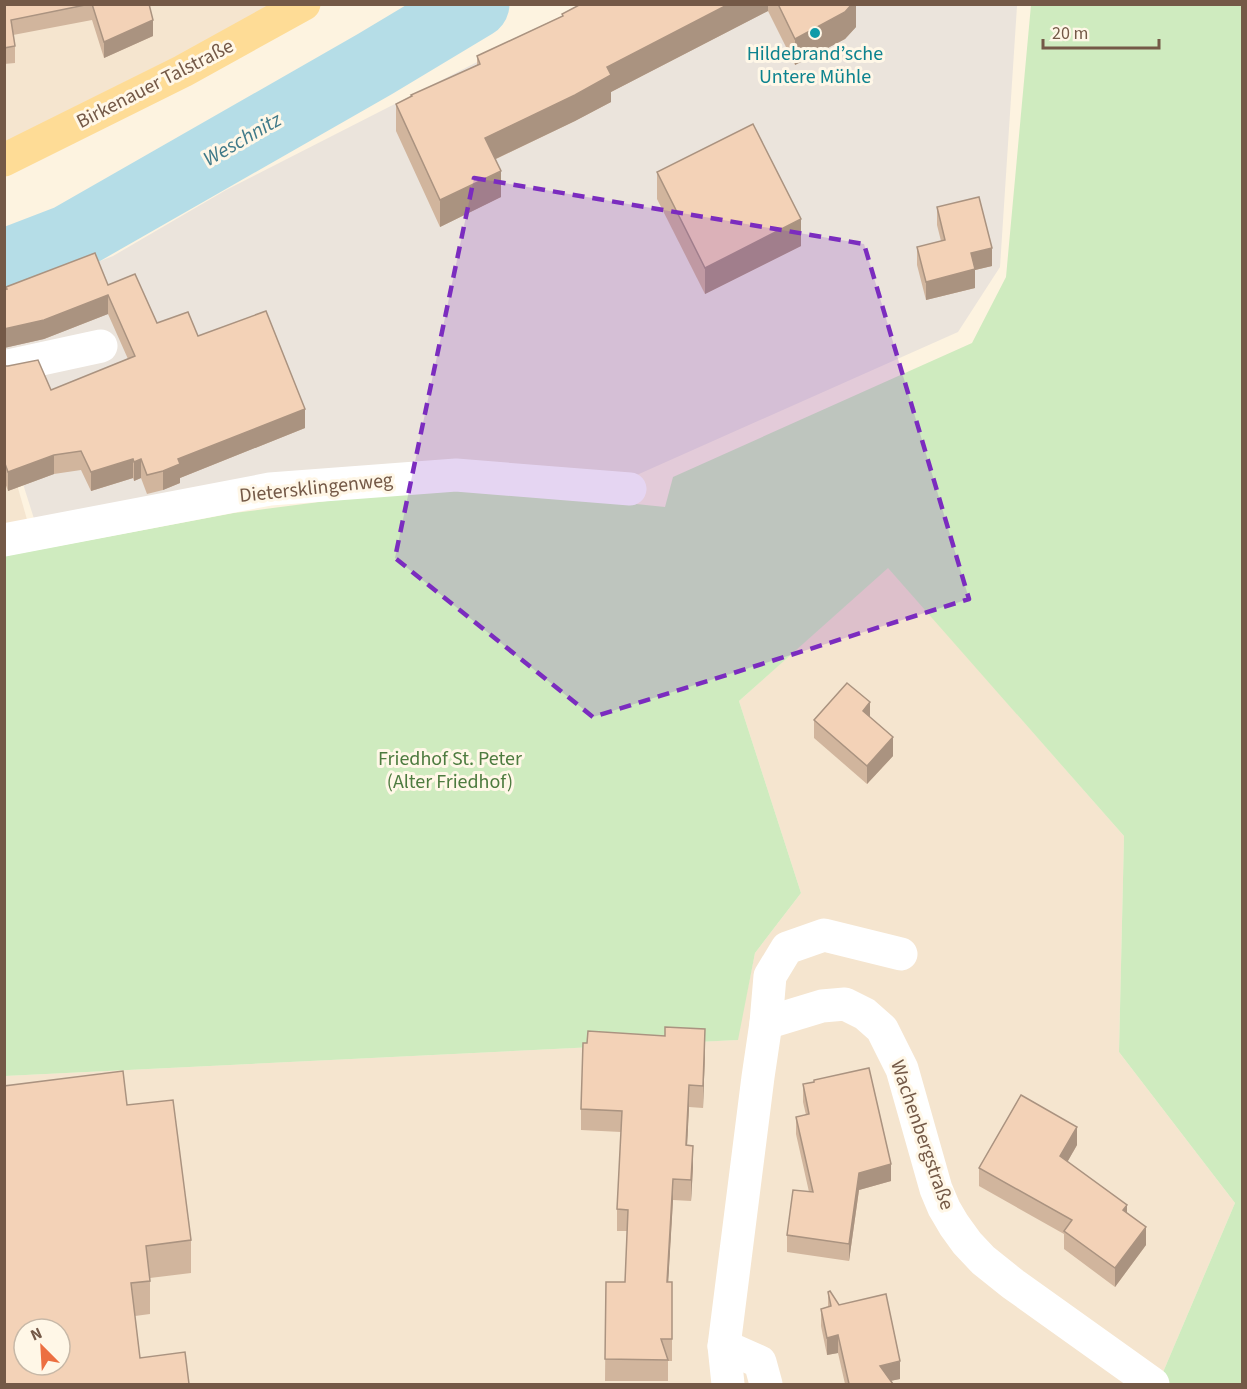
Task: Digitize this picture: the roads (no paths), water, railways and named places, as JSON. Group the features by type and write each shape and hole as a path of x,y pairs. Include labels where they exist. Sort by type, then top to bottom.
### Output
{"main road":[{"name":"Birkenauer Talstraße","path":"4,160 183,71 304,4"}],"street":[{"path":"4,367 101,346"},
{"name":"Dietersklingenweg","path":"4,540 270,489 456,475 630,489"},
{"path":"728,1384 724,1346 766,1023 770,976 787,948 824,935 901,954"},
{"name":"Wachenbergstraße","path":"766,1023 822,1006 845,1004 865,1014 882,1029 902,1069 936,1189 944,1208 967,1243 983,1260 1013,1284 1153,1384"},
{"path":"724,1346 760,1362 766,1384"}],"water":[{"path":"204,149 221,182 85,253 5,286 5,243 67,222 123,195"}],"waterway":[{"name":"Weschnitz","path":"4,264 69,239 375,64 475,4"}],"place":[{"name":"Hildebrand’sche Untere Mühle","path":"815,33"}],"park label":[{"name":"Friedhof St. Peter (Alter Friedhof)","path":"450,770"}]}
